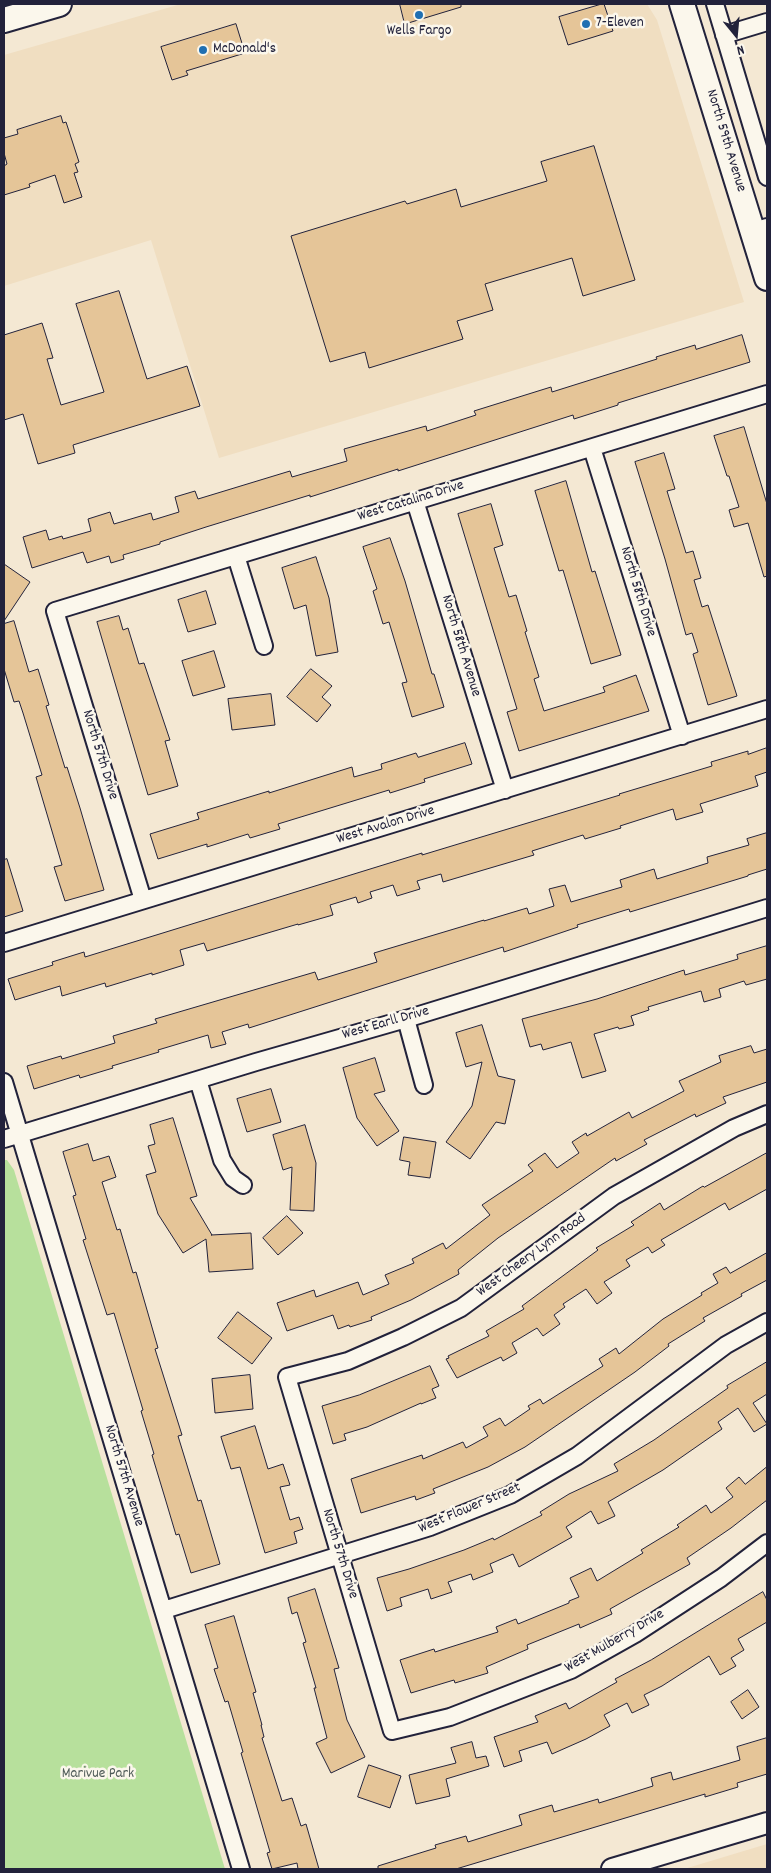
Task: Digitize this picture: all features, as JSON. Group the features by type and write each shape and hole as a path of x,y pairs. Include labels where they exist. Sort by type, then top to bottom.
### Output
{"main road":[{"path":"4,20 59,4"},
{"name":"North 59th Avenue","path":"682,4 760,229 767,278"}],"street":[{"name":"North 59th Avenue","path":"715,4 767,177"},
{"path":"724,35 767,22"},
{"name":"West Catalina Drive","path":"55,611 592,448 766,399"},
{"name":"North 58th Drive","path":"592,448 682,736"},
{"name":"North 58th Avenue","path":"415,501 505,790"},
{"path":"236,556 264,646"},
{"name":"North 57th Drive","path":"55,611 143,900"},
{"name":"West Avalon Drive","path":"4,942 767,709"},
{"name":"West Earll Drive","path":"4,1139 406,1019 767,908"},
{"path":"406,1019 424,1085"},
{"path":"198,1080 222,1160 233,1178 243,1185"},
{"name":"North 57th Avenue","path":"4,1082 241,1869"},
{"name":"West Cheery Lynn Road","path":"287,1377 348,1361 403,1337 461,1308 614,1196 734,1128 767,1114"},
{"name":"West Flower Street","path":"164,1610 430,1527 510,1495 577,1456 726,1346 767,1322"},
{"name":"North 57th Drive","path":"287,1377 392,1731"},
{"name":"West Mulberry Drive","path":"392,1731 450,1717 571,1670 635,1634 721,1578 767,1543"},
{"path":"612,1869 767,1823"}],"shaded area":[{"path":"181,4 647,4 657,20 744,302 219,458 151,240 4,286 4,55"},
{"path":"767,1844 767,1869 684,1869"}],"green space":[{"name":"Marivue Park","path":"4,1160 7,1160 14,1170 225,1869 4,1869"}],"building":[{"name":"Wells Fargo","path":"400,4 461,4 461,7 405,24"},
{"name":"7-Eleven","path":"604,4 613,31 568,45 559,17"},
{"name":"McDonald's","path":"236,24 245,53 186,71 188,75 172,80 161,47"},
{"path":"61,116 63,123 66,122 79,162 75,164 78,172 74,173 82,197 64,203 55,175 29,184 30,187 4,195 4,166 7,164 4,153 4,138 18,134 17,130"},
{"path":"594,146 635,280 583,296 572,258 485,284 493,310 457,321 463,339 369,368 365,352 330,362 291,236 405,201 407,204 456,189 461,207 547,181 541,162"},
{"path":"119,291 147,379 187,366 200,406 73,445 75,453 38,464 23,414 4,420 4,335 42,323 53,358 47,359 61,405 104,392 76,304"},
{"path":"742,335 750,362 618,403 618,405 574,419 573,415 398,471 398,469 206,527 123,555 124,559 111,563 109,556 87,563 83,552 32,568 23,537 46,530 49,540 62,536 63,539 91,531 88,519 110,512 114,524 151,513 153,520 179,512 175,497 195,491 198,499 290,471 292,477 347,461 344,449 426,426 427,431 476,415 474,411 551,387 552,392 695,345 696,349"},
{"path":"744,427 767,504 767,576 764,577 748,523 734,527 729,510 739,507 714,436"},
{"path":"664,453 675,489 667,491 686,553 693,551 701,578 694,580 702,607 708,605 737,696 708,705 693,654 698,652 692,633 686,635 635,462"},
{"path":"566,481 592,572 595,571 621,655 591,664 563,570 559,571 535,491"},
{"path":"491,504 503,545 494,548 509,597 516,595 539,677 534,679 544,711 605,692 603,687 636,675 649,711 519,751 507,712 517,709 458,514"},
{"path":"390,538 444,707 412,717 402,683 407,682 389,622 383,624 373,591 377,589 363,547"},
{"path":"316,557 329,598 338,652 316,656 306,605 294,609 282,568"},
{"path":"4,564 30,582 4,621"},
{"path":"206,591 216,624 188,632 178,600"},
{"path":"119,616 123,630 128,628 139,664 144,663 170,740 165,741 178,786 148,795 97,622"},
{"path":"14,621 29,672 38,669 49,705 46,706 65,768 67,767 80,808 104,890 65,901 54,867 62,865 36,777 42,775 19,701 14,702 4,669 4,624"},
{"path":"214,651 225,687 193,696 182,661"},
{"path":"311,669 332,686 322,697 331,705 317,722 287,697"},
{"path":"271,694 275,725 232,730 228,699"},
{"path":"465,743 472,764 424,779 425,782 390,793 389,790 278,824 280,829 250,838 248,834 207,847 207,844 158,859 150,834 199,819 197,813 352,767 354,777 382,769 381,764 416,753 418,757"},
{"path":"767,748 767,772 755,776 758,786 700,804 703,812 676,820 673,809 585,839 583,835 532,851 534,855 443,882 441,874 417,881 420,889 397,896 393,885 370,892 372,898 358,903 356,897 330,905 333,915 207,951 204,943 180,950 184,965 106,987 105,983 62,996 60,986 15,1000 8,979 53,965 52,962 84,952 85,957 422,853 422,855 620,795 712,766 711,762 748,751 748,754"},
{"path":"767,833 767,869 748,876 630,912 629,909 577,925 578,927 504,952 503,947 249,1028 248,1024 222,1032 226,1044 211,1048 208,1035 158,1050 159,1052 112,1066 113,1068 80,1078 79,1075 34,1089 27,1066 61,1056 62,1059 115,1043 113,1036 157,1023 155,1019 315,972 318,980 377,962 374,953 527,908 529,914 554,906 549,889 565,885 571,902 622,887 620,880 654,869 657,879 708,863 707,857 749,845 747,839"},
{"path":"7,859 23,911 4,917 4,860"},
{"path":"767,946 767,979 746,985 744,981 719,989 721,997 704,1002 701,991 648,1007 649,1010 631,1016 634,1025 619,1029 618,1027 594,1034 606,1071 582,1078 571,1042 543,1050 541,1044 530,1047 522,1019 597,999 684,970 685,975 738,959 737,955"},
{"path":"482,1025 498,1076 515,1080 505,1124 496,1122 470,1159 446,1142 472,1106 482,1062 466,1067 456,1033"},
{"path":"751,1046 754,1053 767,1049 767,1082 723,1097 726,1103 696,1117 695,1114 644,1140 647,1144 616,1161 615,1158 498,1238 458,1270 459,1274 411,1300 371,1317 372,1320 338,1329 333,1315 287,1331 277,1303 314,1290 316,1297 358,1282 363,1295 389,1284 385,1275 414,1263 412,1259 443,1243 446,1249 490,1215 482,1205 533,1171 528,1165 545,1153 557,1168 579,1153 572,1142 586,1133 587,1136 629,1112 632,1118 684,1091 679,1081 721,1062 719,1056"},
{"path":"375,1058 385,1091 374,1094 399,1131 377,1146 357,1118 343,1068"},
{"path":"271,1089 281,1122 247,1132 237,1099"},
{"path":"173,1118 197,1196 190,1198 212,1235 251,1233 253,1269 209,1272 206,1239 183,1253 158,1214 146,1175 156,1172 148,1146 155,1144 150,1125"},
{"path":"305,1125 316,1163 314,1211 290,1210 292,1167 283,1170 273,1135"},
{"path":"404,1137 436,1142 430,1178 408,1175 410,1162 400,1160"},
{"path":"88,1144 93,1161 109,1156 116,1177 102,1182 117,1230 120,1229 133,1273 136,1272 158,1348 155,1349 182,1435 178,1436 198,1501 201,1500 220,1564 191,1573 179,1534 176,1535 152,1455 154,1454 141,1411 143,1410 114,1313 107,1315 83,1240 86,1239 73,1196 76,1195 63,1152"},
{"path":"767,1153 767,1189 729,1210 725,1203 661,1240 665,1245 652,1253 648,1247 626,1260 630,1266 604,1282 612,1293 597,1304 586,1289 563,1304 565,1307 554,1315 560,1324 543,1336 537,1328 512,1343 517,1353 503,1361 501,1357 457,1378 446,1359 449,1358 448,1356 489,1336 486,1331 524,1309 522,1306 598,1250 596,1248 634,1225 631,1222 660,1203 664,1210 703,1186"},
{"path":"287,1216 303,1233 278,1255 263,1238"},
{"path":"767,1253 767,1280 703,1318 705,1321 668,1344 669,1346 635,1372 525,1447 488,1467 433,1489 435,1493 416,1500 415,1496 361,1513 351,1479 422,1455 423,1459 463,1442 466,1448 488,1436 483,1427 500,1418 505,1426 530,1409 528,1406 540,1399 543,1404 603,1366 599,1359 616,1348 619,1354 663,1319 718,1283 713,1274 726,1267 730,1273"},
{"path":"238,1312 272,1338 252,1364 218,1338"},
{"path":"767,1362 767,1394 753,1403 767,1424 754,1432 738,1408 718,1422 722,1429 663,1470 608,1502 615,1516 598,1524 591,1511 566,1527 572,1537 519,1567 513,1554 490,1564 493,1572 473,1580 471,1574 448,1582 452,1592 431,1599 428,1589 400,1598 402,1606 387,1611 377,1578 409,1569 493,1538 494,1540 542,1515 540,1512 569,1494 618,1471 614,1464 654,1440 728,1388 727,1386"},
{"path":"430,1366 439,1386 432,1389 436,1398 367,1427 344,1434 346,1440 333,1444 322,1406 359,1395"},
{"path":"250,1375 253,1409 215,1413 212,1379"},
{"path":"255,1426 268,1469 283,1464 290,1485 280,1487 290,1520 299,1517 303,1529 294,1532 297,1543 265,1553 240,1467 231,1469 221,1437"},
{"path":"767,1467 767,1500 731,1528 687,1558 690,1564 610,1609 612,1614 580,1628 579,1624 527,1645 528,1649 486,1667 488,1673 455,1683 454,1680 411,1693 400,1660 434,1649 435,1652 498,1632 496,1627 516,1619 518,1624 569,1603 569,1601 579,1597 570,1578 591,1568 597,1581 643,1553 641,1550 679,1527 677,1525 706,1505 711,1513 733,1497 726,1488 739,1477 745,1484"},
{"path":"315,1589 339,1668 334,1669 347,1720 365,1757 331,1773 316,1743 327,1738 314,1688 316,1688 303,1643 306,1642 297,1612 292,1614 288,1598"},
{"path":"763,1592 767,1600 767,1622 738,1639 744,1650 731,1658 736,1666 720,1675 709,1656 662,1686 644,1695 649,1705 632,1713 627,1703 604,1715 610,1726 586,1739 552,1754 547,1742 519,1751 522,1761 504,1767 494,1737 538,1722 535,1716 566,1703 569,1709 617,1682 615,1679 651,1660"},
{"path":"234,1616 256,1692 253,1693 262,1725 264,1737 262,1738 282,1801 292,1798 301,1826 306,1824 319,1869 298,1869 297,1863 272,1869 267,1853 270,1852 241,1753 243,1752 228,1701 225,1702 214,1669 218,1668 205,1625"},
{"path":"748,1690 759,1707 742,1719 731,1702"},
{"path":"767,1738 767,1774 737,1783 738,1787 705,1797 705,1794 456,1869 378,1869 378,1866 436,1848 435,1845 466,1836 468,1842 522,1825 519,1815 552,1805 554,1812 598,1799 599,1803 653,1786 651,1778 671,1772 673,1780 740,1760 737,1747"},
{"path":"472,1742 476,1758 486,1756 489,1766 446,1779 450,1796 416,1804 409,1775 456,1763 451,1748"},
{"path":"369,1765 401,1776 390,1808 358,1797"}],"place":[{"name":"Wells Fargo","path":"419,15"},
{"name":"7-Eleven","path":"586,24"},
{"name":"McDonald's","path":"203,50"}]}
